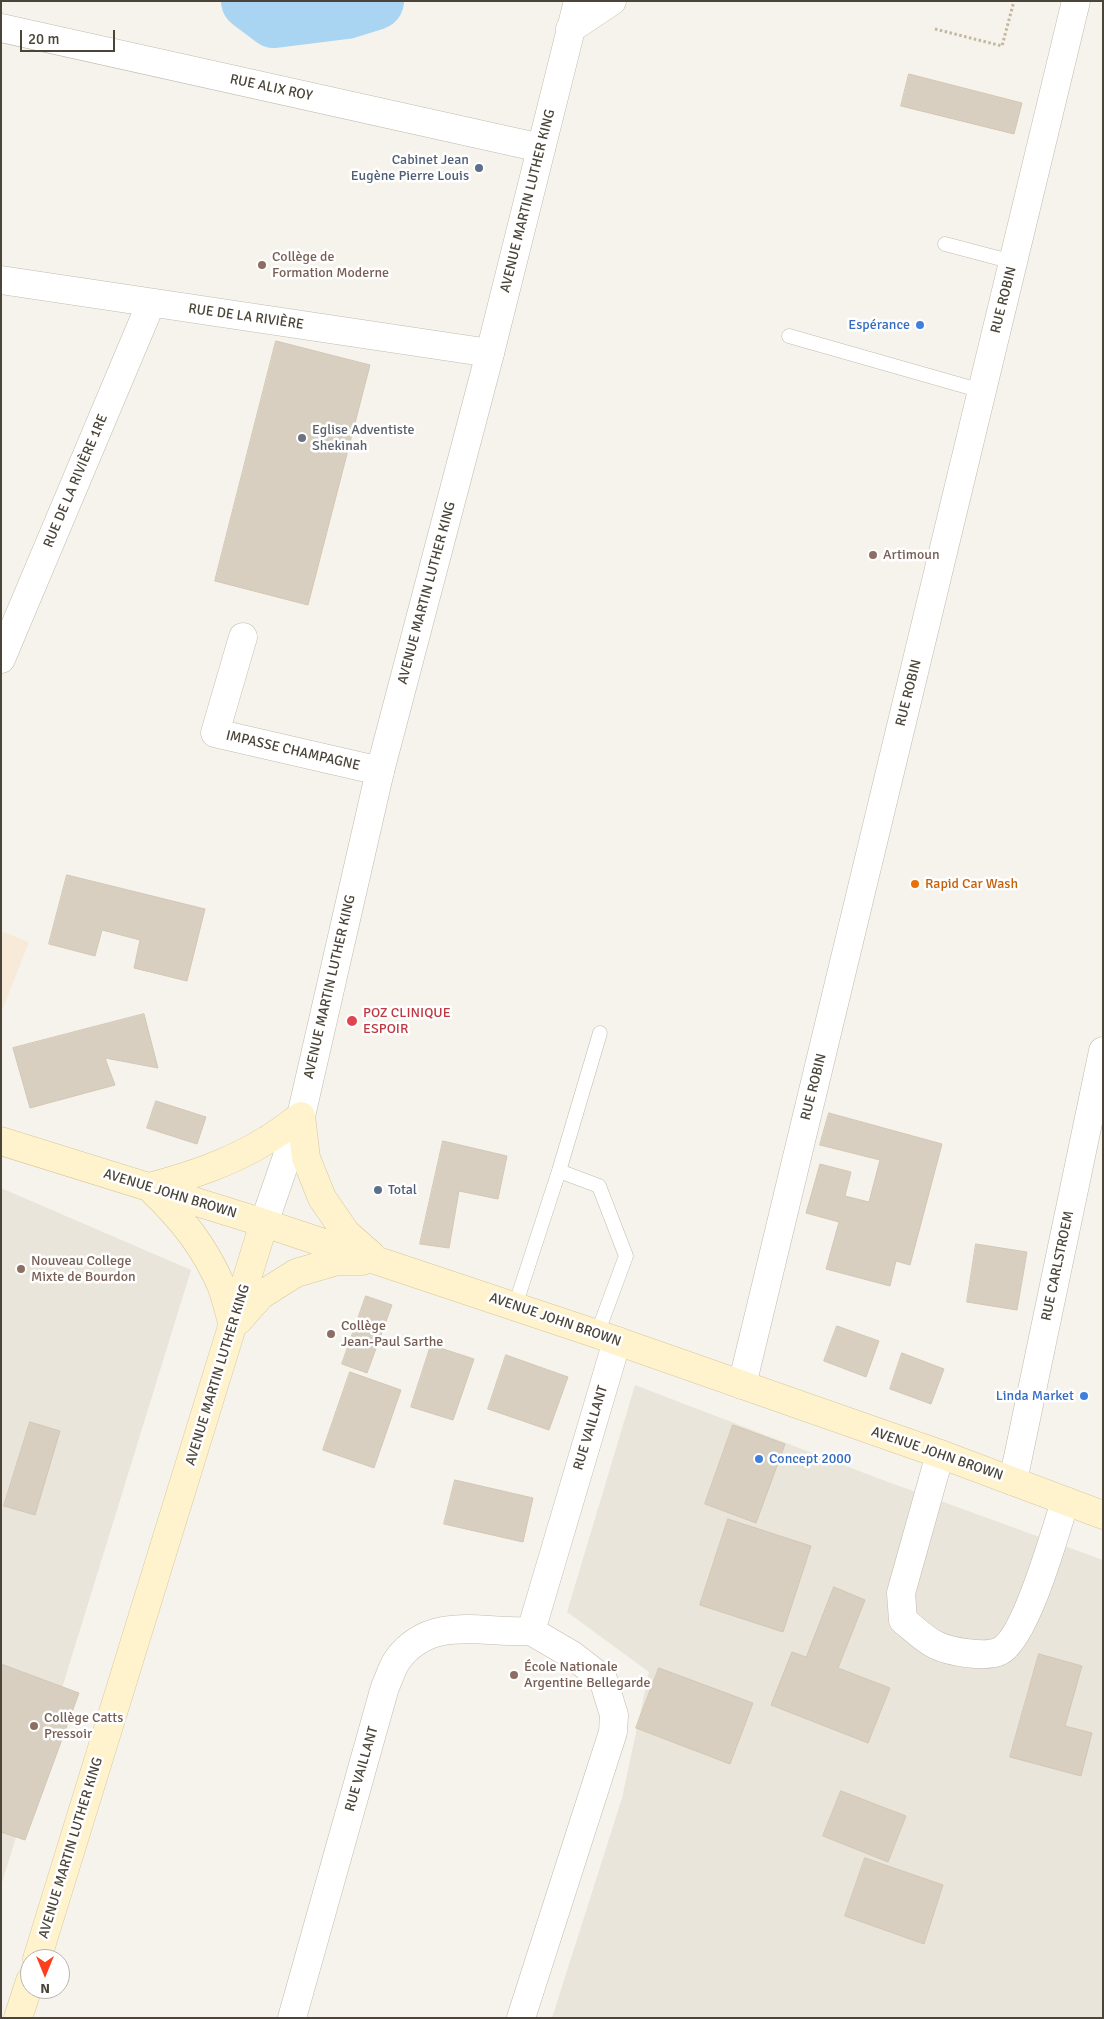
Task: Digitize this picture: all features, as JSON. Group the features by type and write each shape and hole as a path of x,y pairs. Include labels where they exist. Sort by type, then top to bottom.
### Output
{"main road":[{"path":"233,1326 221,1286 203,1249 179,1216 150,1187 191,1176 230,1160 267,1140 301,1116 306,1158 322,1198 346,1234 379,1261"},
{"name":"AVENUE JOHN BROWN","path":"1,1141 264,1223 515,1306 940,1454 1103,1515"},
{"name":"AVENUE MARTIN LUTHER KING","path":"40,1949 264,1223"},
{"path":"233,1326 261,1295 296,1273 337,1261 379,1261"},
{"path":"18,2018 24,1999"}],"street":[{"name":"AVENUE MARTIN LUTHER KING","path":"264,1223 301,1116 380,771 490,353 578,1"},
{"path":"570,29 612,1"},
{"name":"RUE ROBIN","path":"742,1386 1076,1"},
{"name":"RUE ALIX ROY","path":"1,28 541,148"},
{"name":"RUE DE LA RIVIÈRE","path":"1,280 490,353"},
{"name":"RUE DE LA RIVIÈRE 1RE","path":"1,659 151,303"},
{"name":"IMPASSE CHAMPAGNE","path":"243,638 215,733 380,771"},
{"name":"RUE CARLSTROEM","path":"1013,1481 1103,1052"},
{"name":"RUE VAILLANT","path":"292,2018 385,1687 397,1660 416,1642 432,1633 451,1628 509,1632 531,1631 607,1338"},
{"path":"940,1454 901,1593 903,1620 936,1645 974,1655 1000,1651 1016,1633 1032,1599 1065,1501"},
{"path":"521,2018 613,1732 614,1715 602,1679 572,1655 531,1631"}],"lane":[{"path":"945,244 1013,262"},
{"path":"789,336 982,391"},
{"path":"515,1306 559,1171 600,1033"},
{"path":"559,1171 599,1186 626,1256 607,1338"}],"path":[{"path":"935,29 1002,46 1014,1"}],"shaded area":[{"path":"1,931 29,942 1,1013"},
{"path":"1,1188 191,1270 1,1886"},
{"path":"635,1385 880,1479 1103,1560 1103,2018 552,2018 622,1798 649,1672 567,1612"}],"building":[{"path":"909,74 1022,103 1014,134 901,106"},
{"path":"276,341 370,365 308,605 215,581"},
{"path":"67,875 205,909 187,981 134,968 140,940 102,930 95,956 49,944"},
{"path":"144,1014 158,1068 105,1058 115,1085 30,1108 13,1048"},
{"path":"156,1101 206,1117 197,1144 147,1128"},
{"path":"829,1113 942,1144 910,1265 896,1261 890,1286 826,1269 839,1222 806,1213 820,1164 851,1172 845,1196 869,1202 880,1160 820,1145"},
{"path":"443,1141 507,1156 498,1199 459,1191 449,1248 420,1244"},
{"path":"976,1244 1027,1252 1017,1310 967,1302"},
{"path":"366,1296 392,1305 367,1373 342,1364"},
{"path":"837,1326 879,1341 866,1377 824,1361"},
{"path":"431,1345 474,1359 453,1420 411,1407"},
{"path":"902,1353 944,1369 931,1404 890,1389"},
{"path":"506,1355 568,1377 549,1430 488,1409"},
{"path":"350,1372 401,1390 374,1468 323,1450"},
{"path":"30,1422 60,1431 35,1515 4,1506"},
{"path":"733,1425 785,1444 756,1523 705,1504"},
{"path":"455,1480 533,1498 523,1542 444,1524"},
{"path":"728,1519 811,1546 783,1632 700,1605"},
{"path":"834,1587 865,1600 838,1668 890,1688 868,1743 771,1705 792,1652 806,1657"},
{"path":"1039,1654 1082,1666 1065,1726 1092,1733 1081,1776 1010,1757"},
{"name":"Collège Catts Pressoir","path":"1,1664 79,1693 25,1840 1,1832"},
{"path":"659,1668 753,1703 730,1764 636,1728"},
{"path":"841,1791 906,1816 888,1862 823,1836"},
{"path":"865,1858 943,1885 924,1944 845,1916"}],"waterway":[{"path":"250,1 274,19 346,10 375,1"}],"place":[{"name":"Cabinet Jean Eugène Pierre Louis","path":"479,168"},
{"name":"Collège de Formation Moderne","path":"262,265"},
{"name":"Espérance","path":"920,325"},
{"name":"Eglise Adventiste Shekinah","path":"302,438"},
{"name":"Artimoun","path":"873,555"},
{"name":"Rapid Car Wash","path":"915,884"},
{"name":"POZ CLINIQUE ESPOIR","path":"352,1021"},
{"name":"Total","path":"378,1190"},
{"name":"Nouveau College Mixte de Bourdon","path":"21,1269"},
{"name":"Collège Jean-Paul Sarthe","path":"331,1334"},
{"name":"Linda Market","path":"1084,1396"},
{"name":"Concept 2000","path":"759,1459"},
{"name":"École Nationale Argentine Bellegarde","path":"514,1675"},
{"name":"Collège Catts Pressoir","path":"34,1726"}]}
